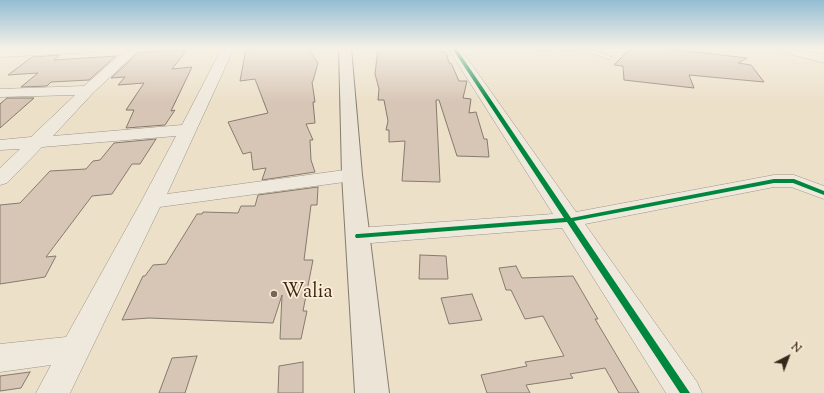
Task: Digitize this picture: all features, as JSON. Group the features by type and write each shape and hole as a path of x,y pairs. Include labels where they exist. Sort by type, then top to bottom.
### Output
{"highway":[{"path":"346,66 352,175 372,393"}],"street":[{"path":"0,179 88,90 114,66"},
{"path":"53,393 152,202 219,66"},
{"path":"466,66 685,393"},
{"path":"0,93 88,90"},
{"path":"0,145 187,130"},
{"path":"152,202 352,175"},
{"path":"358,236 569,220 774,181 794,181 824,193"},
{"path":"0,358 75,349"}],"building":[{"path":"20,66 104,66 89,80 51,82 47,86 21,87 38,73 8,75"},
{"path":"124,66 174,66 172,69 192,67 171,111 175,110 165,125 126,128 134,110 126,110 144,83 118,85 125,77 111,78"},
{"path":"243,66 317,66 312,82 315,102 313,102 315,123 306,124 313,140 310,140 311,160 315,172 262,180 266,168 253,170 251,152 243,154 228,122 268,113 255,79 240,81"},
{"path":"376,66 452,66 459,81 467,81 463,98 471,99 469,113 476,112 484,139 487,139 489,157 457,156 439,100 436,100 440,182 402,181 405,141 389,142 389,130 386,130 388,121 384,100 378,100 379,89 375,74"},
{"path":"623,66 752,66 764,82 689,75 694,88 624,80"},
{"path":"7,98 34,98 0,128 0,104"},
{"path":"156,139 140,164 132,164 112,194 92,196 46,257 56,256 45,277 0,284 0,205 20,203 50,171 86,169 93,161 100,160 114,143"},
{"path":"318,187 317,205 311,205 304,260 313,260 303,311 307,311 301,339 280,339 282,295 273,323 149,318 122,320 143,276 145,276 153,265 166,264 197,214 202,214 203,212 238,213 241,206 255,206 258,195"},
{"path":"420,255 446,256 448,279 419,279"},
{"path":"516,266 522,278 573,276 598,319 595,319 639,393 619,393 605,368 570,374 573,378 526,385 530,393 487,393 481,375 527,366 525,362 564,356 543,316 525,319 511,290 506,290 499,268"},
{"path":"472,294 482,320 449,324 441,298"},
{"path":"197,356 185,393 159,393 172,358"},
{"path":"303,362 303,393 278,393 279,366"},
{"path":"30,372 21,388 0,391 0,376"}],"cycle path":[{"path":"466,66 685,393"},
{"path":"358,236 569,220 774,181 794,181 824,193"}],"place":[{"name":"Walia","path":"274,294"}]}
